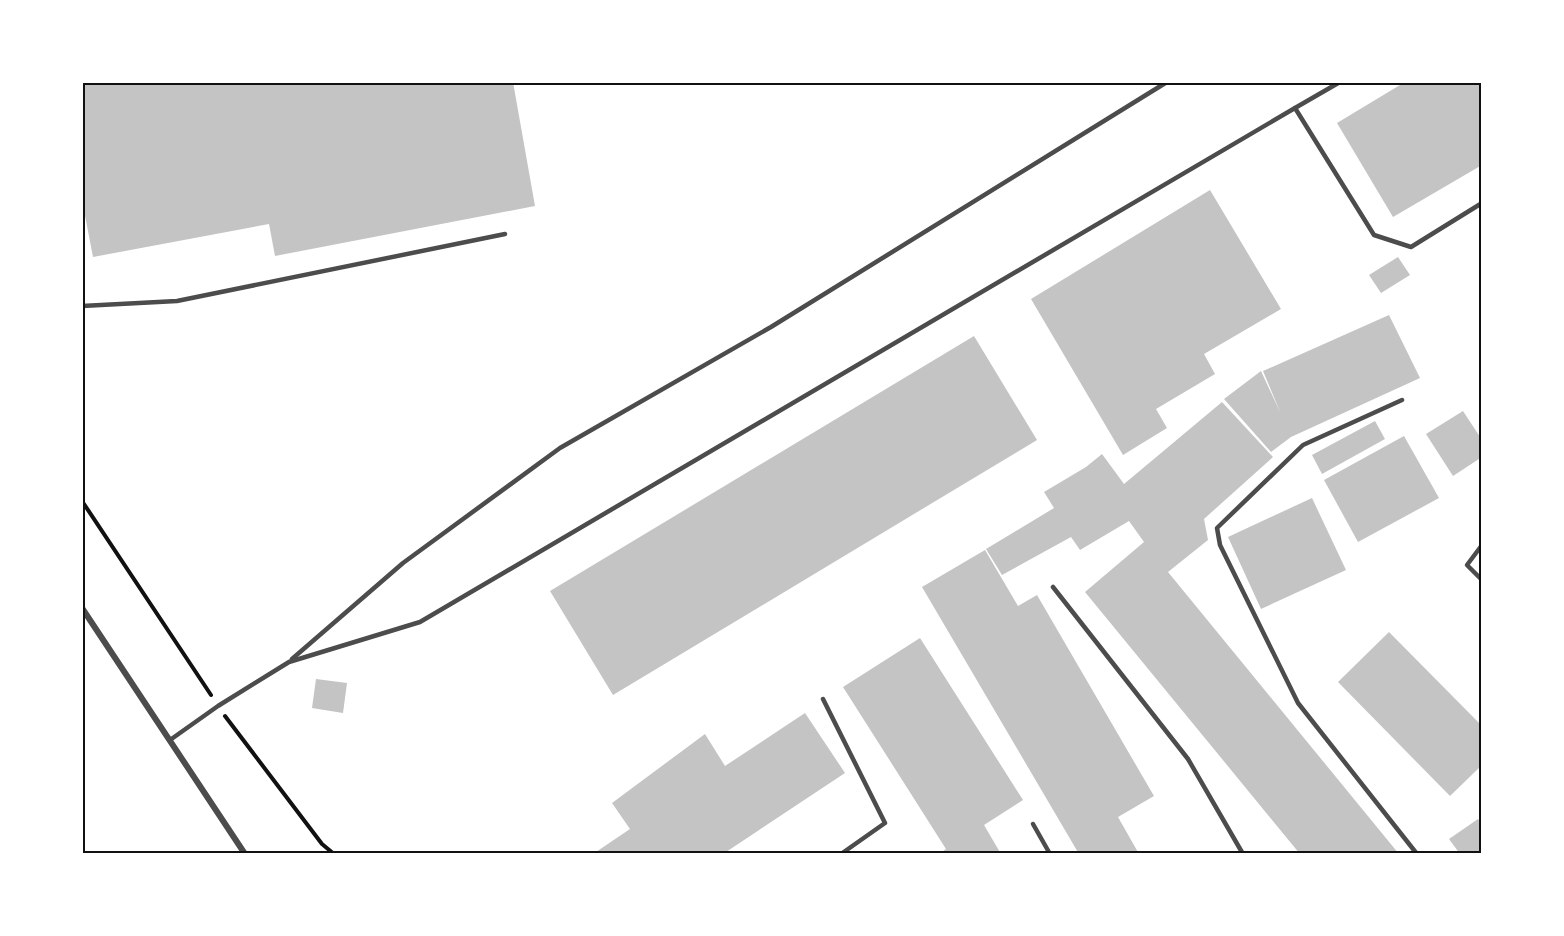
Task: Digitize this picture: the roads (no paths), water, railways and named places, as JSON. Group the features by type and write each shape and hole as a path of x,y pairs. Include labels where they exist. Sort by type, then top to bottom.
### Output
{"street":[{"path":"82,608 245,854"}],"lane":[{"path":"170,740 218,706 289,662 404,563 560,448 771,327 1167,82"},
{"path":"289,662 420,622 1340,82"},
{"path":"1295,108 1374,235 1411,247 1482,203"},
{"path":"82,306 177,301 505,234"},
{"path":"1402,400 1303,445 1217,528 1220,545 1298,703 1417,854"},
{"path":"1482,545 1467,565 1482,580"},
{"path":"1053,587 1188,759 1243,854"},
{"path":"823,699 885,823 841,854"},
{"path":"1034,824 1050,854"}]}
